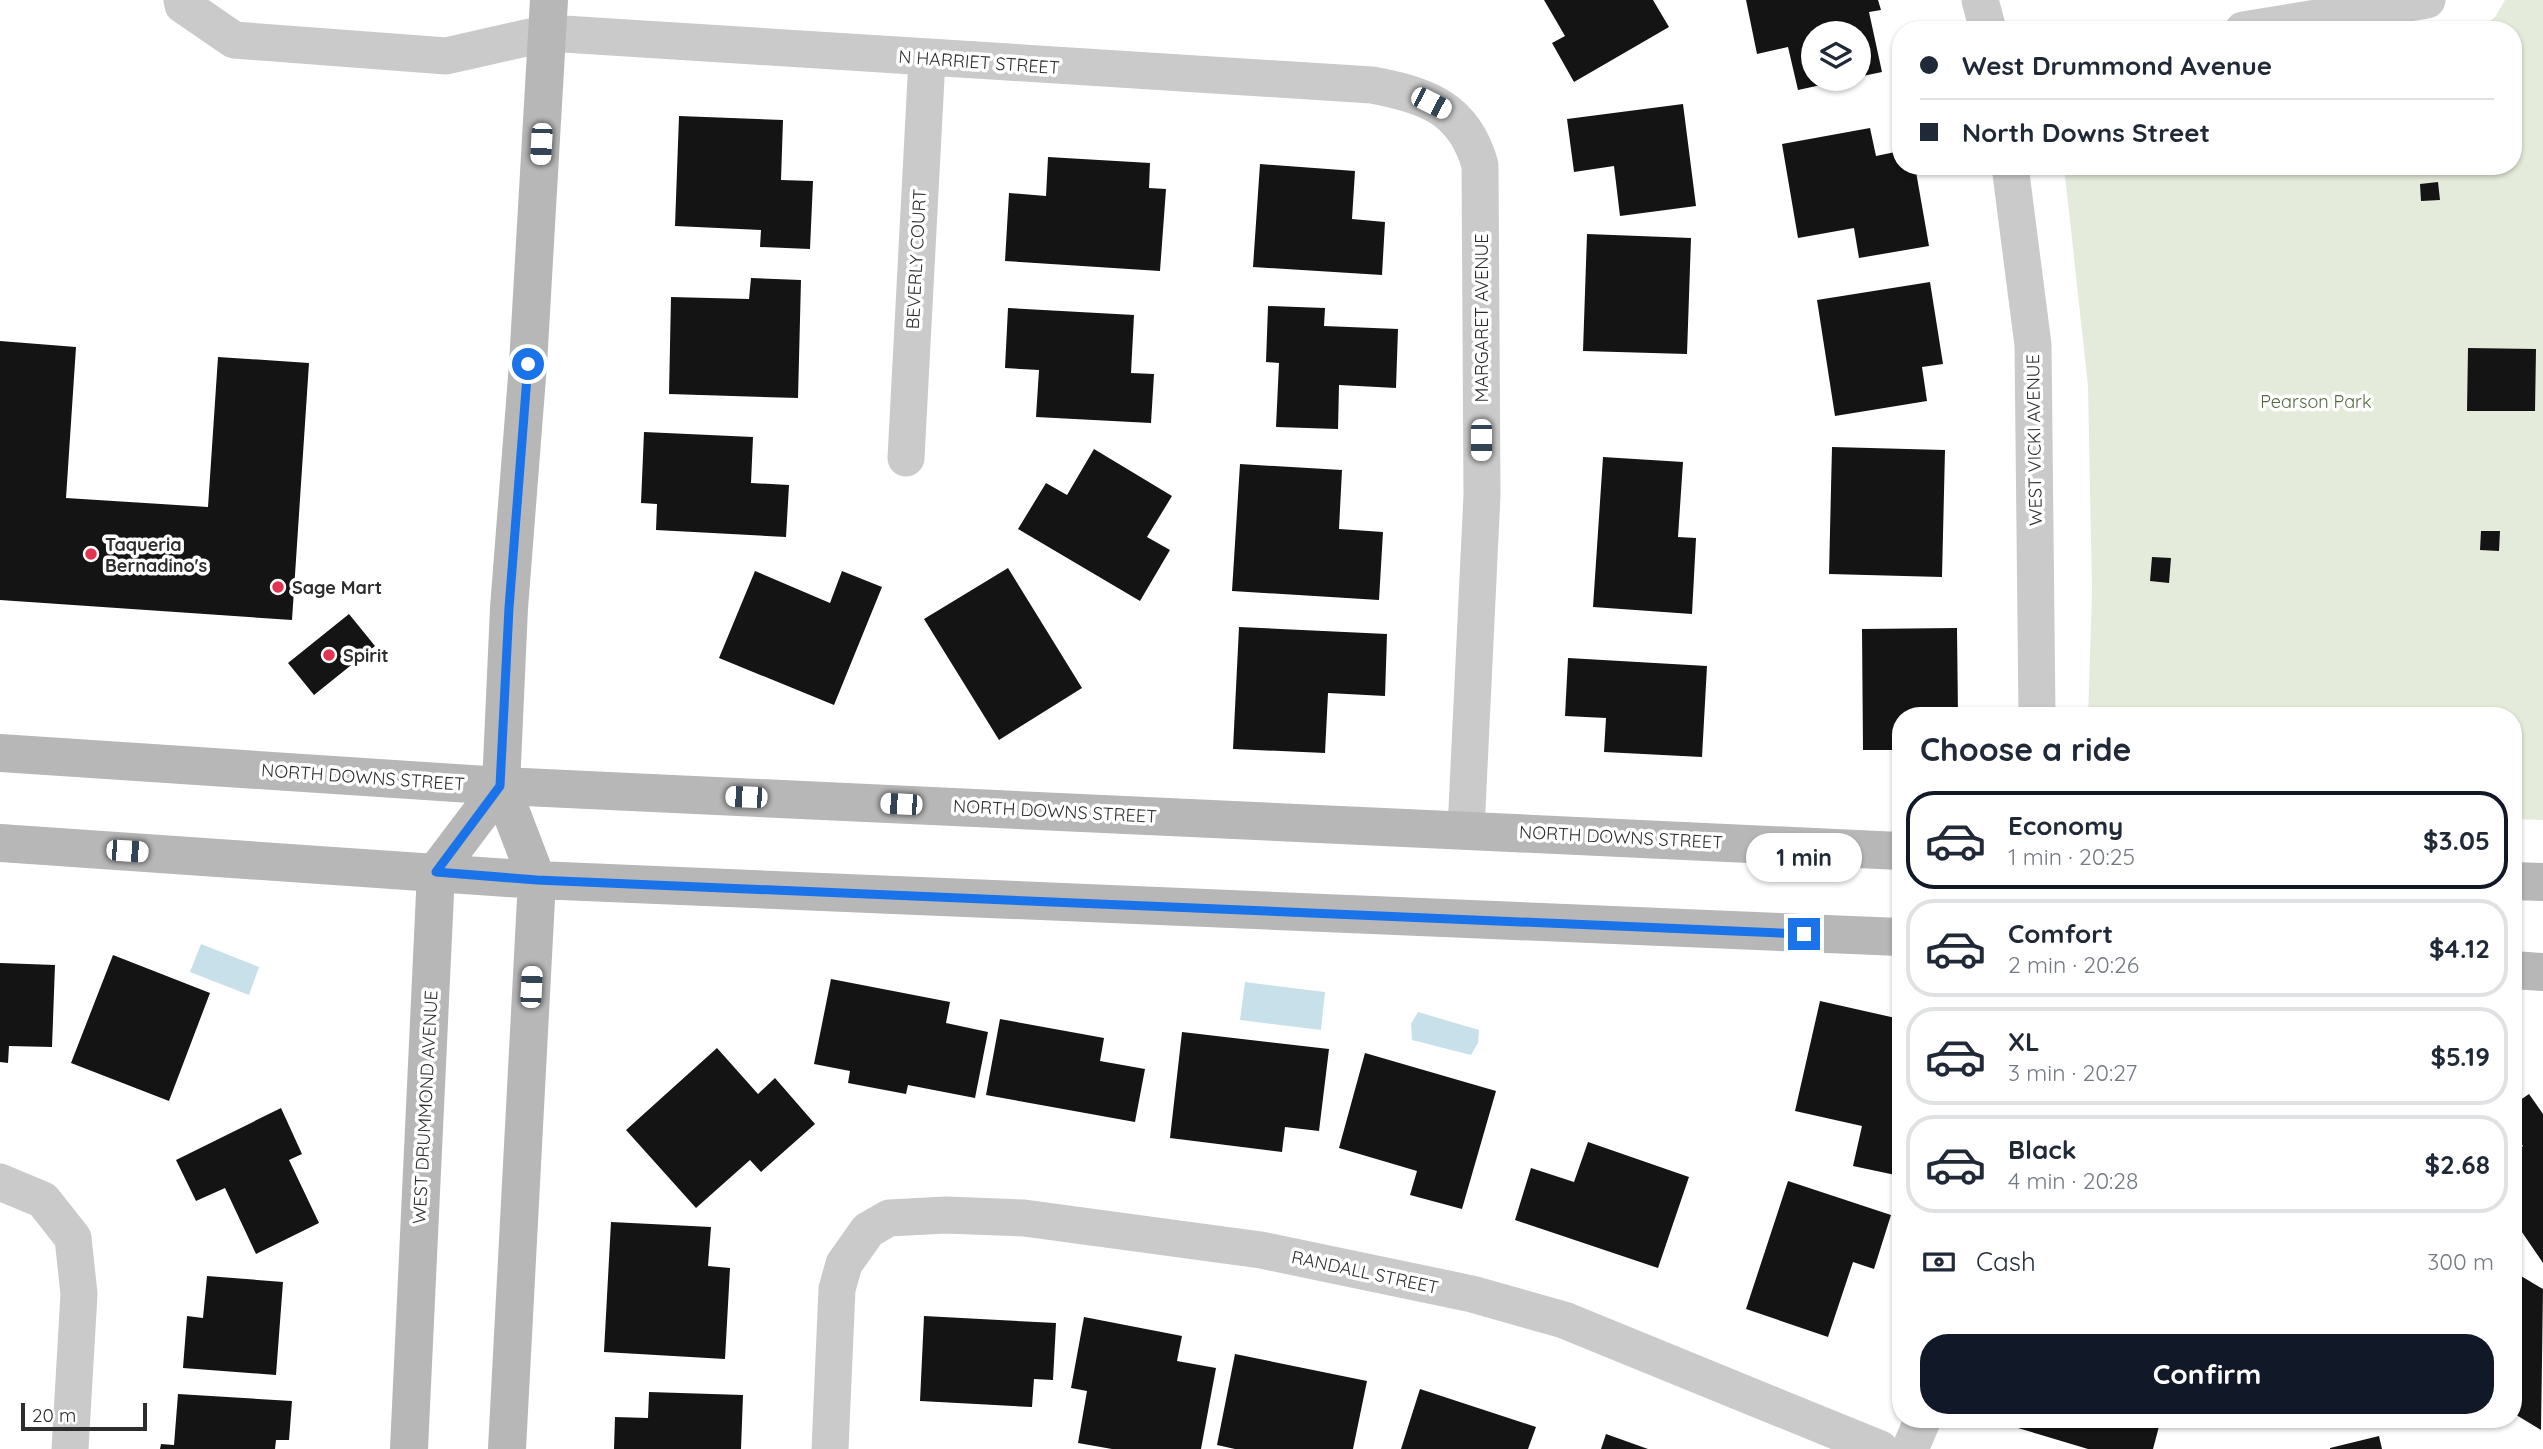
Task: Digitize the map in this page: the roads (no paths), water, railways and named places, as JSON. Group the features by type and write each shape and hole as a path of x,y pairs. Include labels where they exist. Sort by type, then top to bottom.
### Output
{"street":[{"name":"N HARRIET STREET","path":"182,0 183,5 234,40 446,56 549,17 927,59 1372,85 1409,92"},
{"path":"1980,0 1986,21"},
{"path":"2298,21 2427,0"},
{"path":"507,1449 537,880 500,786 509,608 528,364 549,17"},
{"name":"BEVERLY COURT","path":"906,458 927,59"},
{"name":"MARGARET AVENUE","path":"1409,92 1452,114 1473,140 1480,165 1482,495 1466,830"},
{"name":"WEST VICKI AVENUE","path":"2011,175 2033,345 2037,707"},
{"name":"NORTH DOWNS STREET","path":"0,753 500,786 1892,852"},
{"path":"436,872 500,786"},
{"path":"0,843 537,880 1892,937"},
{"name":"WEST DRUMMOND AVENUE","path":"409,1449 436,872"},
{"path":"2522,881 2543,882"},
{"path":"2522,971 2543,972"},
{"path":"0,1182 43,1200 73,1238 79,1294 70,1449"},
{"name":"RANDALL STREET","path":"830,1449 837,1289 844,1264 868,1230 889,1218 946,1215 1024,1218 1261,1250 1472,1294 1564,1320 1880,1449"},
{"path":"1910,1449 1919,1428"}],"water":[{"path":"201,944 259,967 249,995 190,972"},
{"path":"1245,982 1325,992 1321,1030 1240,1020"},
{"path":"1418,1012 1479,1030 1478,1043 1471,1055 1412,1040 1411,1024"}],"place":[{"name":"Taqueria Bernadino's","path":"91,554"},
{"name":"Sage Mart","path":"278,587"},
{"name":"Spirit","path":"329,655"}],"park label":[{"name":"Pearson Park","path":"2316,401"}]}
